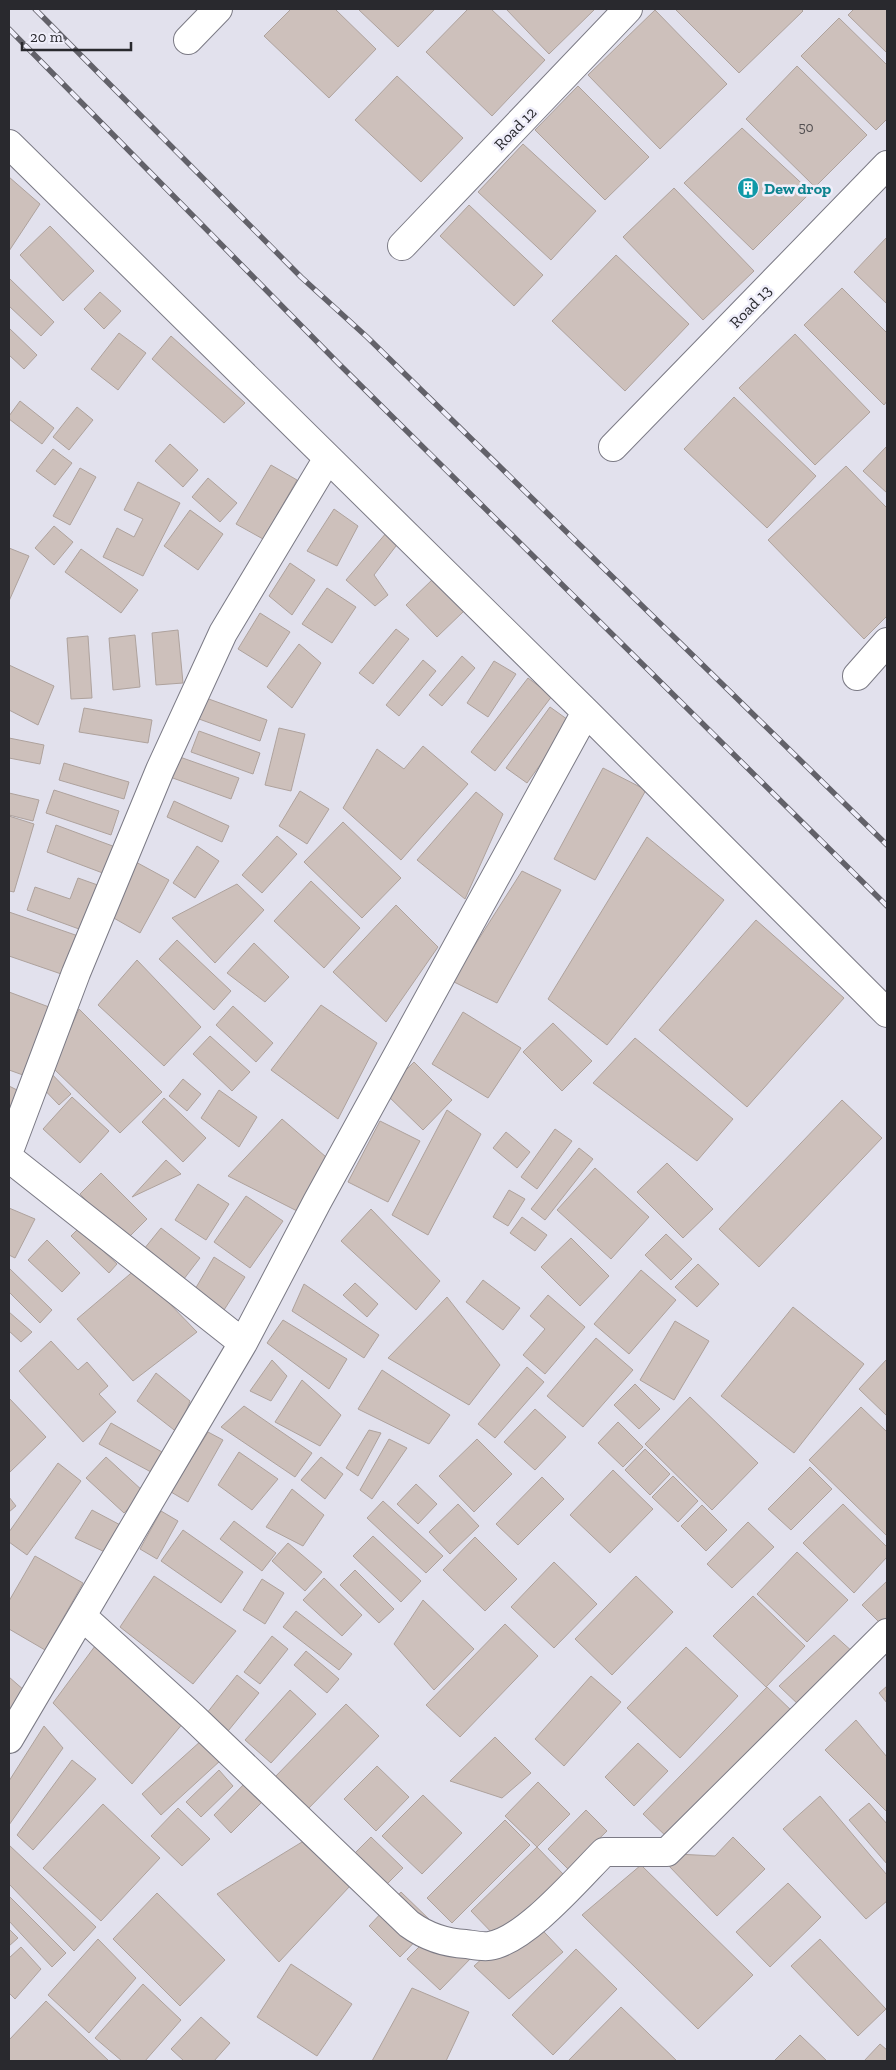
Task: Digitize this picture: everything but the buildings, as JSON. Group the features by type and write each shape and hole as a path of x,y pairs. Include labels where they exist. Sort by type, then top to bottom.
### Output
{"street":[{"path":"188,40 218,9"},
{"name":"Road 12","path":"402,246 628,9"},
{"path":"9,144 586,712 887,1013"},
{"name":"Road 13","path":"613,447 887,165"},
{"path":"9,1151 80,963 160,770 223,633 328,458"},
{"path":"857,676 887,642"},
{"path":"9,1738 242,1343 317,1202 586,712"},
{"path":"9,1158 242,1343"},
{"path":"82,1616 193,1717 409,1924 422,1933 441,1941 489,1946 504,1941 529,1926 604,1852 667,1852 887,1633"}],"railway":[{"path":"35,9 301,277 367,337 887,845"},
{"path":"9,29 339,364 887,906"}],"place":[{"name":"Dew drop","path":"748,188"}]}
